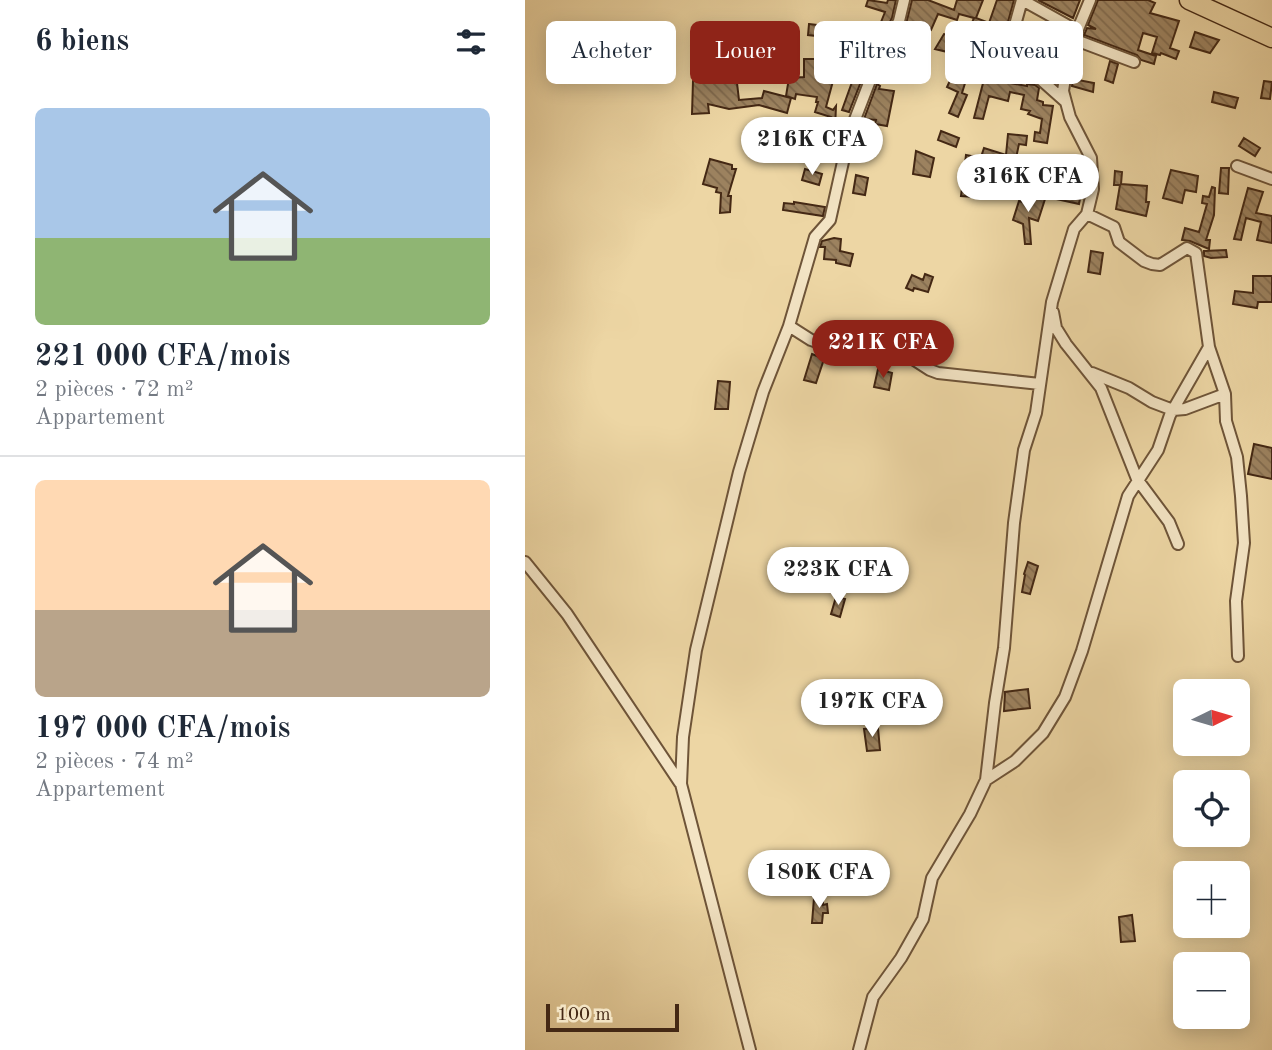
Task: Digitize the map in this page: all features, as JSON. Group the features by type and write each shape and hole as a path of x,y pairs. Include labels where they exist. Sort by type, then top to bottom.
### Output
{"main road":[{"path":"1189,0 1272,38"}],"street":[{"path":"750,1050 681,784 683,737 705,606 720,556 739,472 763,392 789,326 815,237 830,220 849,135 874,70 899,21 904,0"},
{"path":"1016,21 1022,0 1053,21"},
{"path":"1080,21 1090,0"},
{"path":"1083,39 1133,62"},
{"path":"1046,84 1066,102"},
{"path":"859,1050 873,997 901,958 923,919 932,878 970,814 986,780 1004,648 1024,450 1036,413 1052,302 1074,229 1087,214 1093,189 1091,158 1070,117 1063,84"},
{"path":"1237,166 1272,179"},
{"path":"1087,214 1115,226 1119,242 1152,264 1160,265 1187,248 1196,253 1209,347 1225,394 1226,421 1237,457 1244,543 1236,601 1238,656"},
{"path":"1052,302 1056,328 1101,388 1137,479 1168,522 1178,544"},
{"path":"789,326 811,340 828,346 866,342 881,345 938,373 1040,384"},
{"path":"986,780 1016,761 1043,733 1065,696 1082,651 1128,496 1157,450 1173,410 1209,347"},
{"path":"1089,372 1173,410 1185,409 1225,394"},
{"path":"525,562 567,614 681,784"}],"building":[{"path":"868,0 887,3 888,0 896,0 890,21 881,21 885,12 866,6"},
{"path":"912,0 928,0 954,10 957,0 983,0 976,18 984,21 973,21 974,18 959,14 957,20 938,14 931,30 931,21 907,21"},
{"path":"997,0 1014,0 1008,21 990,21"},
{"path":"1038,0 1080,0 1073,18"},
{"path":"1098,0 1148,0 1155,3 1150,13 1179,21 1170,48 1179,51 1176,59 1161,53 1152,53 1157,37 1143,33 1138,50 1156,56 1154,64 1084,35 1087,28 1096,29 1088,25"},
{"path":"809,24 814,25 814,36 808,35"},
{"path":"1195,32 1219,40 1210,53 1190,47"},
{"path":"944,34 945,51 935,49"},
{"path":"804,59 814,59 814,84 832,84 826,107 833,110 836,106 835,129 827,125 831,117 815,112 817,97 796,94 795,99 786,96 788,84 800,84 800,77 804,77"},
{"path":"1110,61 1118,64 1113,83 1105,80"},
{"path":"1083,81 1094,83 1093,92 1072,86 1083,84"},
{"path":"1264,81 1272,82 1270,99 1261,98"},
{"path":"693,84 737,84 739,100 762,98 764,91 791,98 787,113 759,105 729,109 708,104 709,113 692,114"},
{"path":"851,84 860,84 849,112 842,110"},
{"path":"877,84 879,89 894,91 887,126 875,124 876,120 864,119"},
{"path":"948,84 965,84 962,93 967,95 958,117 949,113 958,92 947,87"},
{"path":"983,84 1035,85 1039,88 1037,100 1043,102 1043,105 1053,106 1047,143 1034,141 1035,132 1040,133 1042,119 1021,109 1024,95 1010,92 1008,101 989,96 983,119 974,118"},
{"path":"1214,92 1238,98 1235,108 1212,102"},
{"path":"941,131 959,138 956,147 938,140"},
{"path":"1008,134 1027,136 1026,145 1019,144 1016,158 1019,159 1018,164 981,157 984,148 1006,155"},
{"path":"1244,138 1260,148 1255,156 1239,146"},
{"path":"811,141 827,144 826,151 821,150 820,159 811,158"},
{"path":"916,151 934,158 930,177 913,174"},
{"path":"966,155 982,158 975,197 961,196"},
{"path":"710,159 732,165 732,169 736,169 728,196 731,196 730,212 720,213 721,193 716,192 717,188 703,184"},
{"path":"1221,168 1229,168 1228,194 1219,193"},
{"path":"805,169 822,174 819,185 802,180"},
{"path":"1065,169 1081,171 1080,178 1084,178 1079,204 1047,197 1048,185 1056,186 1058,172 1065,173"},
{"path":"1171,170 1198,176 1196,192 1185,190 1182,203 1163,198"},
{"path":"1115,171 1122,172 1121,184 1147,186 1146,202 1149,202 1146,216 1116,209 1120,185 1114,185"},
{"path":"856,175 868,178 865,195 853,193"},
{"path":"1212,187 1215,188 1214,215 1206,240 1210,240 1209,249 1182,240 1185,228 1199,232 1207,204 1202,203 1203,196 1209,197"},
{"path":"1248,188 1263,192 1256,213 1272,216 1272,243 1257,240 1261,222 1246,218 1241,240 1234,239"},
{"path":"1024,196 1045,199 1038,221 1029,218 1031,244 1025,244 1023,224 1013,220 1019,201 1023,202"},
{"path":"784,203 825,207 823,216 783,210"},
{"path":"841,239 840,251 853,254 850,266 836,263 836,260 824,259 825,247 820,247 822,241"},
{"path":"1226,250 1227,257 1204,256 1204,251"},
{"path":"1091,251 1103,253 1100,274 1088,272"},
{"path":"925,274 933,277 928,292 906,288 912,275 923,280"},
{"path":"1253,276 1272,276 1272,302 1258,302 1257,308 1233,304 1235,291 1253,293"},
{"path":"812,354 824,359 816,383 804,380"},
{"path":"878,369 892,373 889,390 874,387"},
{"path":"718,381 730,382 728,409 715,409"},
{"path":"1254,444 1272,448 1272,479 1248,474"},
{"path":"1028,562 1038,566 1030,594 1022,592"},
{"path":"836,597 845,599 840,617 831,614"},
{"path":"1028,689 1030,708 1004,711 1005,692"},
{"path":"878,728 880,750 867,751 864,729"},
{"path":"814,898 823,898 823,905 827,904 828,913 823,913 822,923 812,923"},
{"path":"1132,915 1135,941 1121,942 1119,917"}]}
